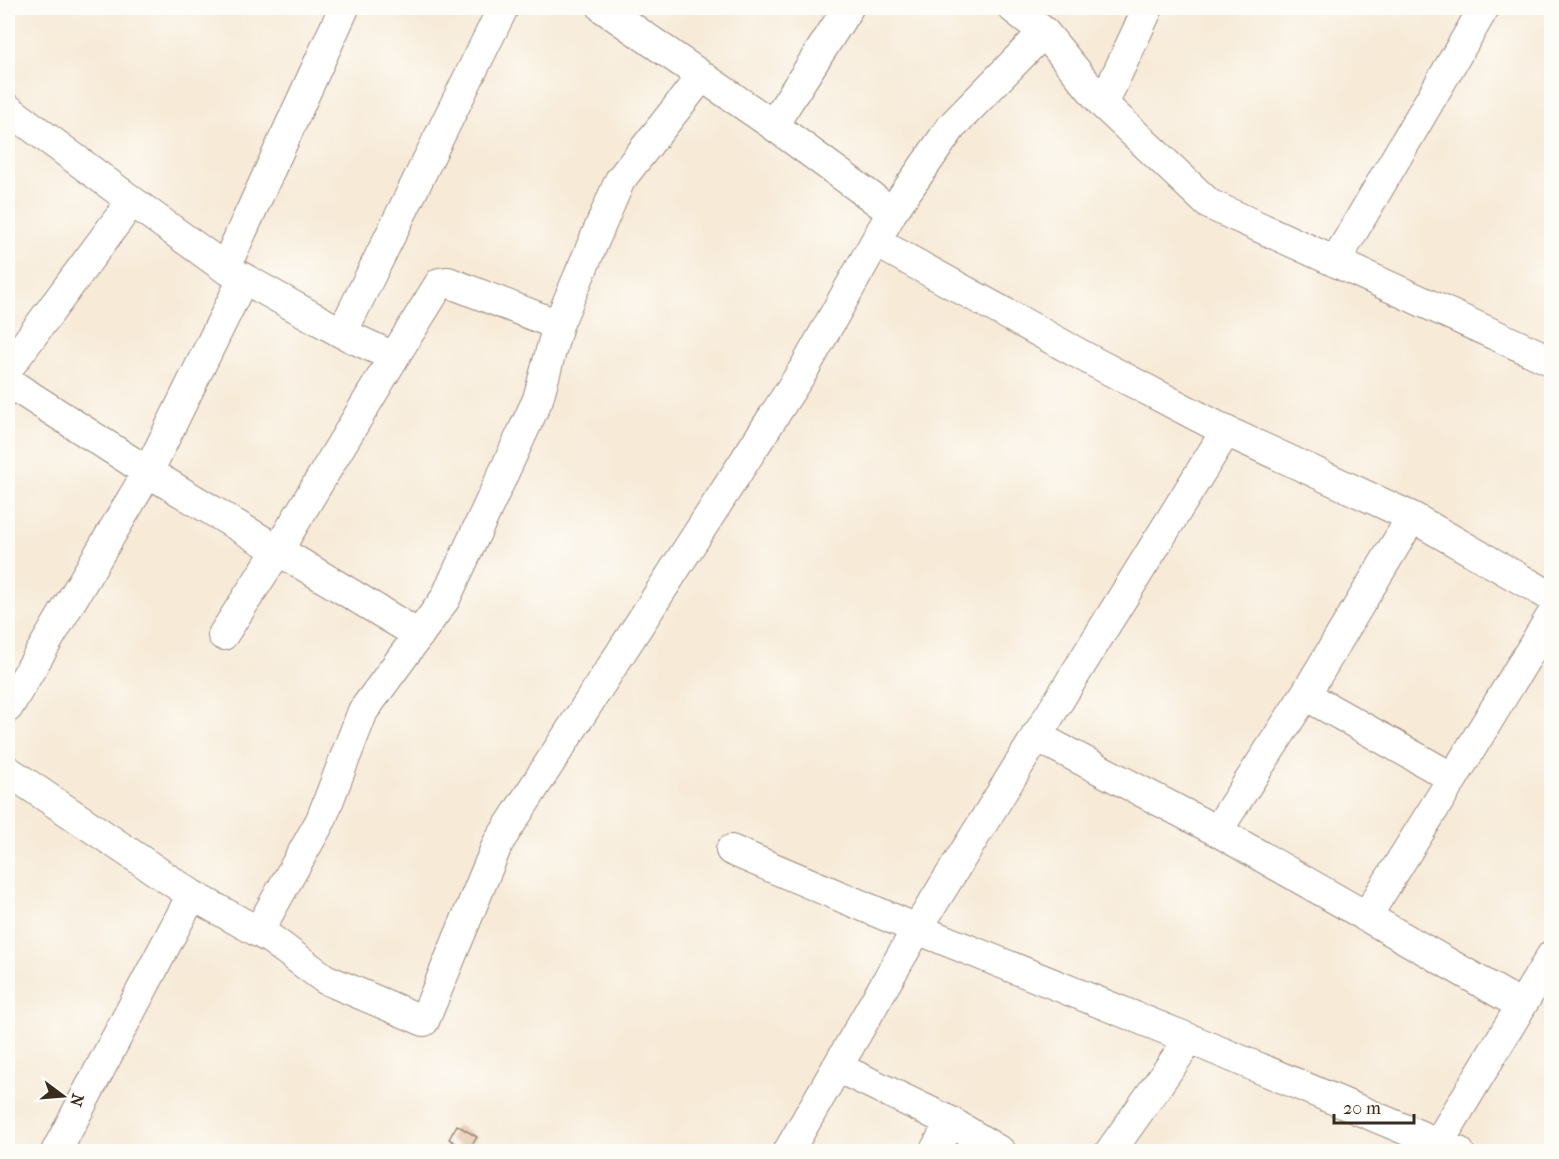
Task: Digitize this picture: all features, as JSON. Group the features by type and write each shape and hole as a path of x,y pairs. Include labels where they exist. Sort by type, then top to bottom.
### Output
{"street":[{"path":"8,708 148,472 344,8"},
{"path":"342,333 503,8"},
{"path":"603,8 637,18 702,76 892,212"},
{"path":"773,125 848,8"},
{"path":"1013,8 1044,32 1103,104 1209,204 1551,360"},
{"path":"1103,104 1148,8"},
{"path":"1335,262 1484,8"},
{"path":"8,771 192,895 271,939 325,979 424,1021 498,843 804,369 892,212 952,126 1044,32"},
{"path":"258,932 321,820 363,711 445,599 538,399 558,325 620,180 702,76"},
{"path":"8,109 234,273 342,333 394,357"},
{"path":"132,201 10,386 419,635"},
{"path":"876,242 1094,362 1226,431 1412,517 1551,597"},
{"path":"223,635 278,550 440,283 448,282 558,325"},
{"path":"788,1152 917,929 1226,431"},
{"path":"1218,831 1305,695 1412,517"},
{"path":"1366,917 1551,615"},
{"path":"1305,695 1453,778"},
{"path":"1036,736 1218,831 1521,1005"},
{"path":"731,850 917,929 1190,1039 1443,1148 1551,955"},
{"path":"56,1152 192,895"},
{"path":"1110,1152 1190,1039"},
{"path":"837,1067 951,1122 1001,1152"},
{"path":"934,1152 951,1122"}],"building":[{"path":"457,1125 477,1137 468,1151 449,1139"}]}
